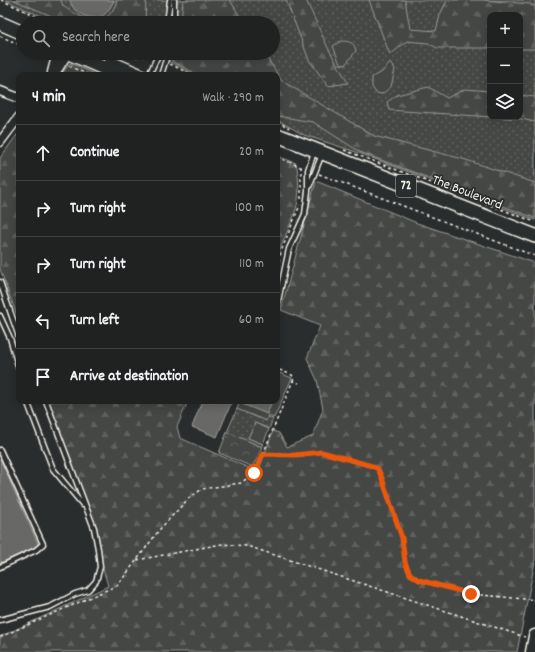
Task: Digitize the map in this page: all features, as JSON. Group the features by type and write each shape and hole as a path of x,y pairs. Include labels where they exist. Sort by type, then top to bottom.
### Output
{"main road":[{"path":"0,14 16,21"},
{"path":"0,23 16,30"},
{"path":"85,60 113,72"},
{"path":"105,60 132,72"},
{"name":"The Boulevard","path":"280,137 315,161 535,236"},
{"name":"The Boulevard","path":"280,144 315,161 535,242"}],"street":[{"path":"53,72 55,60"},
{"path":"55,72 64,60"},
{"path":"0,90 16,97"},
{"path":"0,142 16,121"}],"lane":[{"path":"168,16 170,0"},
{"path":"174,0 174,16"},
{"path":"150,72 156,60"},
{"path":"162,72 166,60"},
{"path":"280,292 289,250 305,214 308,191 315,161"},
{"path":"308,191 315,161"},
{"path":"0,282 16,328"},
{"path":"0,316 10,338 16,359"},
{"path":"28,404 52,469 86,508"},
{"path":"0,620 50,607 75,594 88,590 96,581 100,567 94,528 47,404"},
{"path":"0,450 43,544 36,550 0,567"}],"path":[{"path":"1,0 36,16"},
{"path":"0,36 16,43"},
{"path":"280,123 290,129"},
{"path":"338,148 535,222"},
{"path":"280,157 301,167 315,161 535,256"},
{"path":"280,256 299,211 301,167"},
{"path":"0,637 118,585 160,529 188,499 202,489 241,483 254,473 294,378 292,375 280,370"},
{"path":"292,381 299,383"},
{"path":"263,454 295,455 322,452 378,469 402,538 405,562 410,574 419,580 471,594 535,600"},
{"path":"137,560 222,544 247,546 355,582 502,628 534,643"}],"green space":[{"path":"5,0 535,0 535,220 359,153 304,135 280,122 280,72 189,72 165,60 280,60 280,16 40,16"},
{"path":"14,0 61,0 63,6 81,16 52,16"},
{"path":"117,0 146,0 145,16 107,16 113,10"},
{"path":"183,0 230,0 240,16 182,16"},
{"path":"286,0 306,0 328,48 348,83 328,86 309,60"},
{"path":"369,0 405,0 410,29 436,31 440,15 447,0 482,0 530,4 535,6 535,49 523,49 523,12 487,12 487,48 437,48 428,43 407,41 390,55"},
{"path":"341,41 353,44 356,51 345,65 340,64 333,46"},
{"path":"268,60 276,72 192,72 172,61"},
{"path":"70,63 90,72 63,72"},
{"path":"389,64 392,64 395,69 391,87 382,94 376,93 372,87 372,77 382,72"},
{"path":"280,78 282,81 374,136 463,159 535,183 535,218 360,152 313,122 280,116"},
{"path":"428,87 447,98 465,89 487,91 487,117 389,110 387,102 397,95"},
{"path":"523,95 535,97 535,122 523,119"},
{"path":"16,136 16,313 0,269 0,158"},
{"path":"280,157 296,163 299,186 296,209 280,250"},
{"path":"316,181 417,223 535,263 535,561 517,652 0,652 0,637 108,586 81,493 49,404 187,404 177,427 180,438 258,472 273,431 279,433 287,447 313,436 323,409 317,380 307,358 320,326 281,310"},
{"path":"280,373 292,378 274,418 268,415 266,421 237,409 239,404 280,404"},
{"path":"237,409 265,420 267,417 273,419 269,429 255,423 248,438 263,444 262,447 227,432"},
{"path":"255,423 269,429 263,444 248,438"},
{"path":"227,432 262,447 253,467 219,453"}],"shaded area":[{"path":"70,0 114,0 105,14 102,16 84,16 72,5"},
{"path":"201,404 231,404 217,437 192,427"},
{"path":"242,404 271,404 267,414"},
{"path":"0,459 39,546 0,563"}],"route":[{"path":"254,473 263,454 302,455 315,452 322,452 378,469 402,538 405,562 410,574 419,580 471,594"}]}
